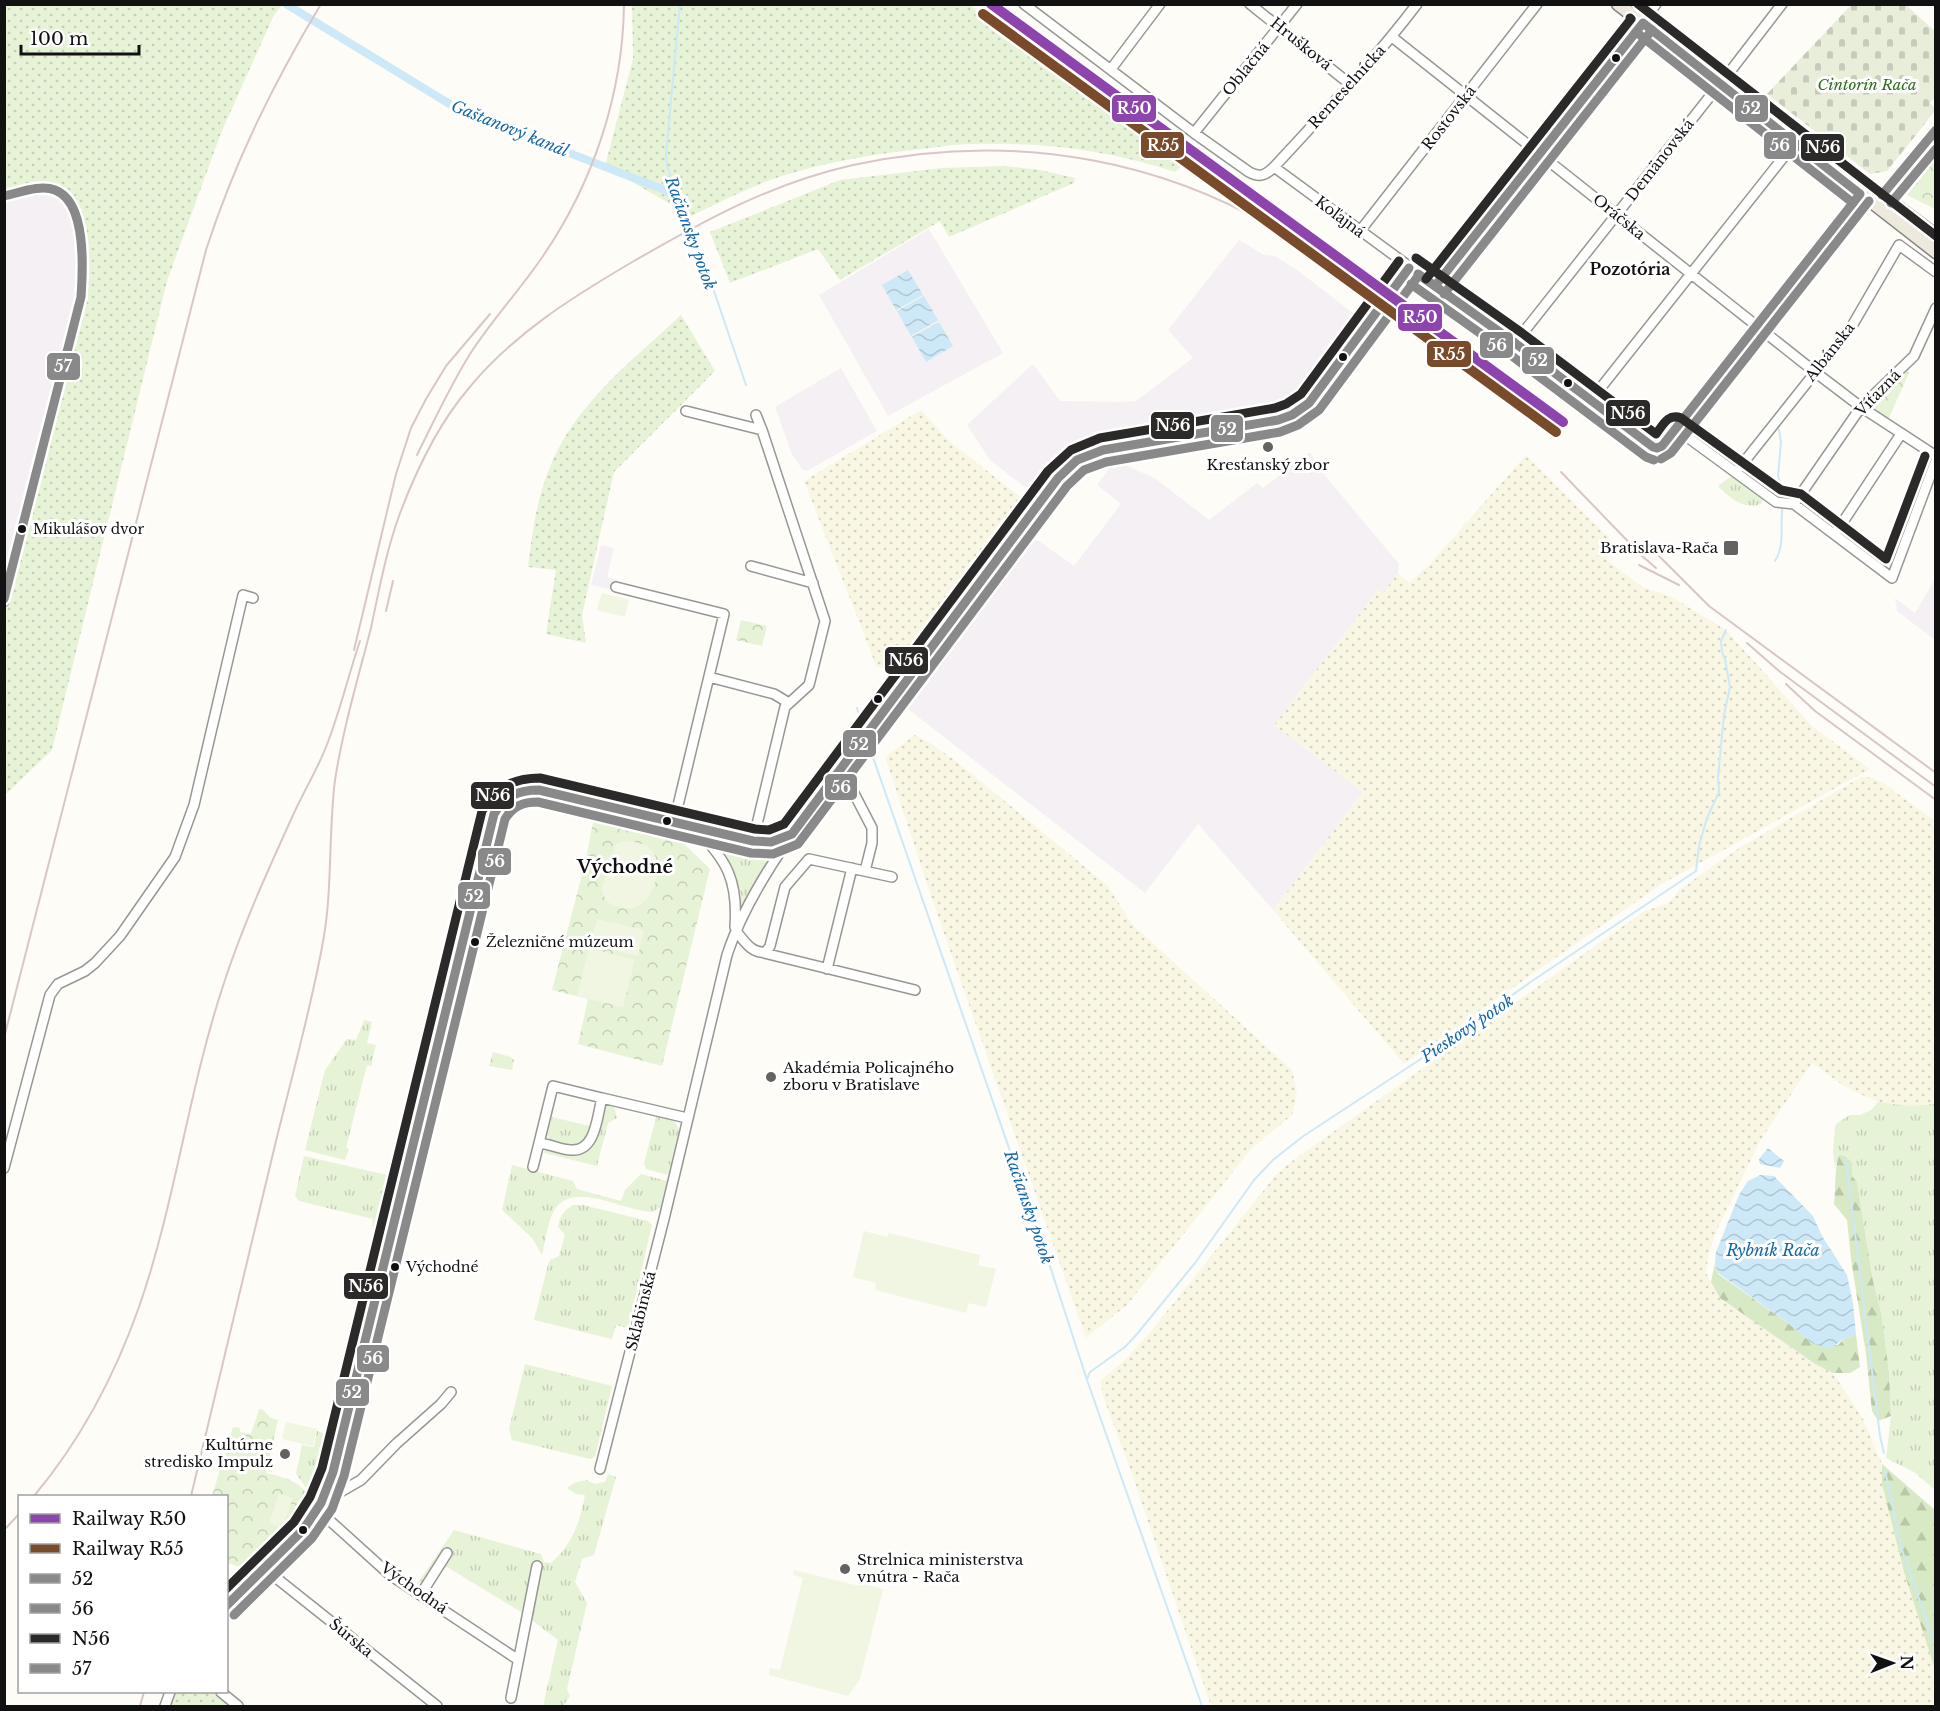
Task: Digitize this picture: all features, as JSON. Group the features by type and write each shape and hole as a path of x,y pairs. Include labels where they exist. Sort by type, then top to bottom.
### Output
{"main road":[{"path":"1618,4 1645,20 1935,236"},
{"path":"1632,4 1645,20 1935,252"},
{"path":"1860,194 1882,195"},
{"path":"1882,195 1886,213"}],"street":[{"path":"1024,4 1038,8 1111,69 1194,133 1253,174 1264,175 1274,167"},
{"path":"1111,69 1160,4"},
{"name":"Hrušková","path":"1250,4 1351,85"},
{"name":"Oblačná","path":"1194,133 1297,4"},
{"name":"Remeselnícka","path":"1274,167 1351,85 1392,38 1417,4"},
{"name":"Rostovská","path":"1360,231 1538,4"},
{"path":"1435,286 1541,154 1656,4"},
{"path":"1732,69 1782,4"},
{"name":"Oráčska","path":"1392,38 1860,407 1935,458"},
{"name":"Demänovská","path":"1515,343 1715,90"},
{"path":"1882,195 1935,129"},
{"path":"1591,400 1786,154"},
{"name":"Koľajná","path":"1274,167 1653,447 1662,446 1675,428"},
{"path":"4,196 45,189 55,190 66,196 72,205 80,233 83,261 81,297 4,601"},
{"path":"1860,194 1675,428 1776,502 1794,504 1892,578 1935,458"},
{"name":"Albánska","path":"1736,472 1852,326 1899,245 1935,272"},
{"name":"Sklabinská","path":"600,1469 722,973 735,932 764,874 1018,530 1058,478 1073,463 1084,456 1103,450 1278,420 1292,415 1309,403 1409,268"},
{"name":"Víťazná","path":"1794,504 1860,407 1914,356 1935,308"},
{"path":"686,411 762,430"},
{"path":"753,841 786,707 808,685 825,621 756,416"},
{"path":"1834,534 1901,434"},
{"path":"751,566 813,582"},
{"path":"616,587 724,614 674,822"},
{"path":"4,1168 50,995 58,984 85,971 95,963 120,936 178,849 194,805 243,595 253,598"},
{"path":"709,677 774,694 789,703"},
{"path":"839,772 844,776 872,828 872,843 865,871"},
{"path":"228,1604 303,1530 319,1506 333,1472 459,952 494,814 502,801 517,792 549,791 753,841 771,842 792,834"},
{"path":"693,827 719,854 730,875 736,904 735,932 752,949 915,990"},
{"path":"764,953 770,946 785,887 807,860 812,858 892,878"},
{"path":"827,969 852,868"},
{"path":"533,1167 553,1086 687,1118"},
{"path":"539,1143 571,1150 581,1149 590,1141 602,1098"},
{"path":"319,1506 361,1480 451,1392"},
{"name":"Východná","path":"319,1506 390,1575 517,1659"},
{"path":"421,1594 447,1553"},
{"path":"511,1698 537,1566"},
{"name":"Šúrska","path":"265,1569 436,1707"},
{"path":"222,1693 238,1707"}],"shaded area":[{"path":"46,188 73,202 85,279 5,605 5,196"},
{"path":"929,229 1003,353 888,416 819,295"},
{"path":"1239,240 1264,255 1275,256 1297,270 1362,320 1304,398 1282,412 1095,442 1074,455 1058,469 1042,489 1034,494 990,460 967,425 1033,364 1060,401 1118,402 1136,401 1193,358 1168,330"},
{"path":"841,368 877,431 807,471 802,469 792,454 775,407"},
{"path":"921,410 948,440 1024,500 904,664 877,668 804,481"},
{"path":"1310,452 1323,473 1399,564 1398,573 1383,594 1378,590 1275,724 1363,792 1273,910 1198,824 1145,893 899,702 961,618 978,603 1021,538 1039,541 1074,566 1121,504 1097,485 1112,465 1123,464 1156,479 1209,520 1257,483 1263,488"},
{"path":"1526,455 1614,543 1607,560 1641,586 1672,597 1726,630 1812,726 1870,769 1660,885 1404,1064 1273,910 1363,792 1274,725 1378,590 1383,593 1398,573 1409,583 1429,565"},
{"path":"601,545 614,548 607,577 618,580 615,590 591,585"},
{"path":"1935,579 1936,640 1897,611 1895,598 1915,613"},
{"path":"914,735 924,739 956,761 1108,886 1132,924 1292,1070 1297,1094 1292,1115 1252,1148 1127,1305 1086,1338 933,902 885,757"},
{"path":"1861,777 1882,782 1935,821 1935,1104 1909,1106 1878,1102 1847,1088 1812,1063 1760,1141 1716,1232 1709,1253 1706,1273 1720,1298 1815,1364 1833,1373 1863,1419 1882,1464 1882,1484 1904,1572 1935,1670 1935,1706 1211,1706 1104,1399 1100,1381 1127,1358 1156,1325 1275,1176 1288,1164 1643,912 1670,902 1679,890 1739,848"}],"green space":[{"path":"5,5 282,5 273,17 221,133 167,281 52,750 5,795 5,605 85,279 73,202 46,188 5,195"},
{"path":"632,5 970,5 1186,163 1175,172 1125,158 1050,146 950,145 862,157 796,172 757,185 691,216 605,166 633,59"},
{"name":"Cintorín Rača","path":"1851,5 1906,5 1935,31 1935,97 1930,103 1935,111 1887,171 1870,174 1767,94"},
{"path":"1935,153 1935,209 1903,193"},
{"path":"1004,166 1040,170 1075,178 1074,183 949,237 940,221 840,280 818,249 730,283 710,232 840,180 942,168"},
{"path":"681,315 715,371 614,472 582,615 586,643 546,634 556,570 528,567 537,507 548,472 572,426 588,405 624,367"},
{"path":"1907,371 1909,373 1888,420 1870,407"},
{"path":"1730,477 1735,478 1764,499 1761,504 1743,504 1727,495 1718,486"},
{"path":"602,593 629,600 625,617 597,610"},
{"path":"741,620 767,626 762,646 736,640"},
{"path":"594,817 676,836 710,869 662,1066 578,1044 588,999 552,990 586,859"},
{"path":"707,836 760,848 775,849 740,911 735,879 727,862"},
{"path":"624,841 638,843 650,849 657,863 652,890 641,904 630,909 610,903 601,890 616,844"},
{"path":"597,919 644,930 638,956 590,945"},
{"path":"589,948 635,960 623,1007 577,996"},
{"path":"364,1020 372,1022 367,1043 376,1045 372,1066 367,1065 345,1160 305,1150 325,1070 347,1039 356,1040"},
{"path":"450,1026 457,1027 399,1266 392,1264 390,1254 442,1039"},
{"path":"493,1052 511,1057 514,1060 512,1070 489,1066"},
{"path":"1878,1102 1909,1106 1935,1104 1935,1490 1914,1472 1886,1458 1891,1416 1889,1372 1881,1312 1873,1281 1857,1182 1852,1176 1852,1162 1839,1155 1835,1168 1833,1152 1837,1123 1850,1115 1860,1115 1871,1110"},
{"path":"609,1103 614,1106 617,1118 608,1123 597,1166 544,1153 545,1149 575,1154 590,1150 597,1134 604,1105"},
{"path":"657,1114 671,1119 676,1123 679,1131 668,1175 646,1169 644,1163"},
{"path":"552,1117 590,1126 586,1141 573,1147 550,1140 547,1135"},
{"path":"1839,1155 1845,1156 1852,1162 1852,1176 1857,1182 1873,1281 1881,1312 1889,1372 1891,1416 1878,1421 1872,1411 1847,1220 1834,1204"},
{"path":"304,1156 391,1176 378,1227 372,1226 373,1219 299,1201 295,1196"},
{"path":"512,1165 573,1181 577,1189 621,1201 625,1190 641,1174 667,1181 661,1206 653,1212 597,1199 570,1198 560,1204 552,1215 542,1255 532,1238 502,1210"},
{"path":"573,1205 583,1205 648,1221 652,1225 628,1328 616,1325 612,1339 534,1320 548,1265 550,1260 559,1256 565,1235 558,1227 560,1220 564,1212"},
{"path":"864,1231 887,1237 889,1233 980,1255 978,1265 996,1269 986,1307 969,1303 966,1313 875,1290 876,1283 853,1277"},
{"path":"1715,1263 1718,1274 1788,1323 1812,1343 1838,1345 1844,1339 1856,1335 1860,1367 1850,1373 1833,1373 1815,1364 1720,1298 1711,1282"},
{"path":"525,1364 612,1386 595,1457 590,1459 512,1440 509,1429"},
{"path":"259,1409 278,1420 266,1473 288,1479 300,1486 310,1498 313,1506 282,1547 251,1570 228,1563 228,1495 212,1495 233,1427 240,1428 240,1432 251,1434"},
{"path":"286,1422 317,1429 313,1446 282,1439"},
{"path":"317,1431 333,1436 337,1443 322,1491 311,1494 296,1474 302,1445 314,1447"},
{"path":"1882,1464 1935,1510 1935,1670 1904,1572 1882,1484"},
{"path":"608,1474 616,1477 594,1555 582,1559 575,1582 587,1603 567,1689 570,1696 563,1706 543,1706 558,1640 521,1612 447,1567 417,1584 454,1530 541,1554 544,1562 551,1563 570,1541 583,1505 585,1495 576,1494 567,1488 574,1483 587,1480 594,1484 605,1482"},
{"path":"279,1494 293,1498 282,1528 269,1523"},
{"path":"794,1570 859,1586 860,1583 883,1589 860,1679 848,1696 769,1675 770,1668 780,1670 803,1578 793,1575"},
{"path":"175,1693 215,1693 230,1706 170,1706"}],"water":[{"path":"908,270 923,295 896,310 882,285"},
{"path":"924,296 938,320 911,336 897,311"},
{"path":"939,322 953,346 926,362 912,337"},
{"path":"1768,1148 1784,1161 1780,1168 1760,1164 1759,1159"},
{"name":"Rybník Rača","path":"1760,1175 1774,1176 1813,1216 1822,1236 1847,1275 1856,1335 1844,1339 1829,1349 1812,1343 1718,1273 1715,1263 1716,1252 1739,1195 1748,1181"}],"waterway":[{"name":"Gaštanový kanál","path":"286,4 461,111 662,189 679,200"},
{"name":"Račiansky potok","path":"680,4 666,154 667,166 696,238 746,385"},
{"name":"Pieskový potok","path":"1779,430 1781,442 1778,476 1784,495"},
{"name":"Pieskový potok","path":"1775,561 1781,541 1783,504"},
{"name":"Pieskový potok","path":"1087,1379 1090,1372 1125,1347 1137,1334 1195,1263 1254,1180 1273,1160 1302,1137 1436,1049 1532,981 1696,871 1699,846 1707,818 1719,792 1718,777 1724,715 1730,687 1721,641 1726,630"},
{"name":"Račiansky potok","path":"857,708 864,731"},
{"name":"Račiansky potok","path":"867,740 1049,1263 1087,1380 1202,1706"},
{"path":"1846,1159 1884,1453"},
{"path":"1885,1470 1901,1547 1936,1648"}],"railway":[{"path":"4,1038 206,250 229,185 256,124 321,4"},
{"path":"417,455 470,354 543,256 577,198 602,136 611,104 618,71 624,4"},
{"path":"191,1495 317,971 328,906 338,761 394,530 405,500 429,449 458,402 486,368 525,333 567,302 713,217 766,193 823,173 853,165 913,155 974,151 1033,152 1092,160 1150,174 1206,194 1260,221 1312,253"},
{"path":"1337,271 1432,334"},
{"path":"354,650 396,474 411,428 446,366 490,314"},
{"path":"1561,472 1656,568"},
{"path":"1644,541 1709,606 1936,773"},
{"path":"1639,565 1679,585"},
{"path":"386,611 393,581"},
{"path":"35,1495 66,1453 95,1406 119,1357 139,1307 152,1268 210,1028 229,967 265,878 326,747 360,641"},
{"path":"1747,643 1779,671 1936,787"},
{"path":"1786,684 1815,711 1936,800"},
{"path":"4,1530 18,1515"},
{"path":"140,1706 144,1693"}],"rail line":[{"name":"R50","path":"991,4 1563,422"},
{"name":"R55","path":"983,14 1556,432"}],"transit line":[{"name":"N56","path":"1638,4 1936,236"},
{"name":"N56","path":"1426,279 1630,18"},
{"name":"52","path":"1643,23 1860,194"},
{"name":"52","path":"1435,286 1643,23"},
{"name":"56","path":"1444,294 1652,30"},
{"name":"56","path":"1636,32 1853,203"},
{"name":"52","path":"1882,195 1936,130"},
{"name":"56","path":"1891,203 1936,149"},
{"name":"57","path":"4,196 49,188 65,197 73,208 78,222 82,254 81,297 4,599"},
{"name":"52","path":"1657,448 1662,446 1860,194"},
{"name":"56","path":"1661,459 1671,453 1869,201"},
{"name":"N56","path":"1416,258 1522,333 1656,434 1669,418 1681,418 1781,490 1801,494 1886,559 1925,456"},
{"name":"N56","path":"228,1587 294,1522 310,1497 322,1468 482,811 492,796 513,782 540,778 755,829 769,830 784,824 1048,471 1071,450 1100,438 1275,408 1286,404 1301,394 1399,261"},
{"name":"52","path":"228,1604 303,1530 321,1503 333,1472 494,814 503,803 518,793 539,790 753,841 771,842 792,834 1058,478 1077,460 1103,450 1278,420 1292,415 1309,403 1409,268"},
{"name":"52","path":"1418,274 1657,448"},
{"name":"56","path":"234,1615 312,1538 332,1509 344,1476 505,819 511,811 519,806 538,802 751,853 773,854 798,844 1067,486 1084,470 1106,462 1280,432 1298,425 1319,410 1419,275"},
{"name":"56","path":"1411,284 1508,353 1646,457 1654,460"}],"place":[{"name":"Kresťanský zbor","path":"1268,447"},
{"name":"Mikulášov dvor","path":"22,529"},
{"name":"Bratislava-Rača","path":"1731,548"},
{"name":"Železničné múzeum","path":"475,942"},
{"name":"Akadémia Policajného zboru v Bratislave","path":"771,1077"},
{"name":"Východné","path":"395,1267"},
{"name":"Kultúrne stredisko Impulz","path":"285,1454"},
{"name":"Strelnica ministerstva vnútra - Rača","path":"845,1569"}],"district":[{"name":"Pozotória","path":"1630,269"},
{"name":"Východné","path":"625,867"}]}
